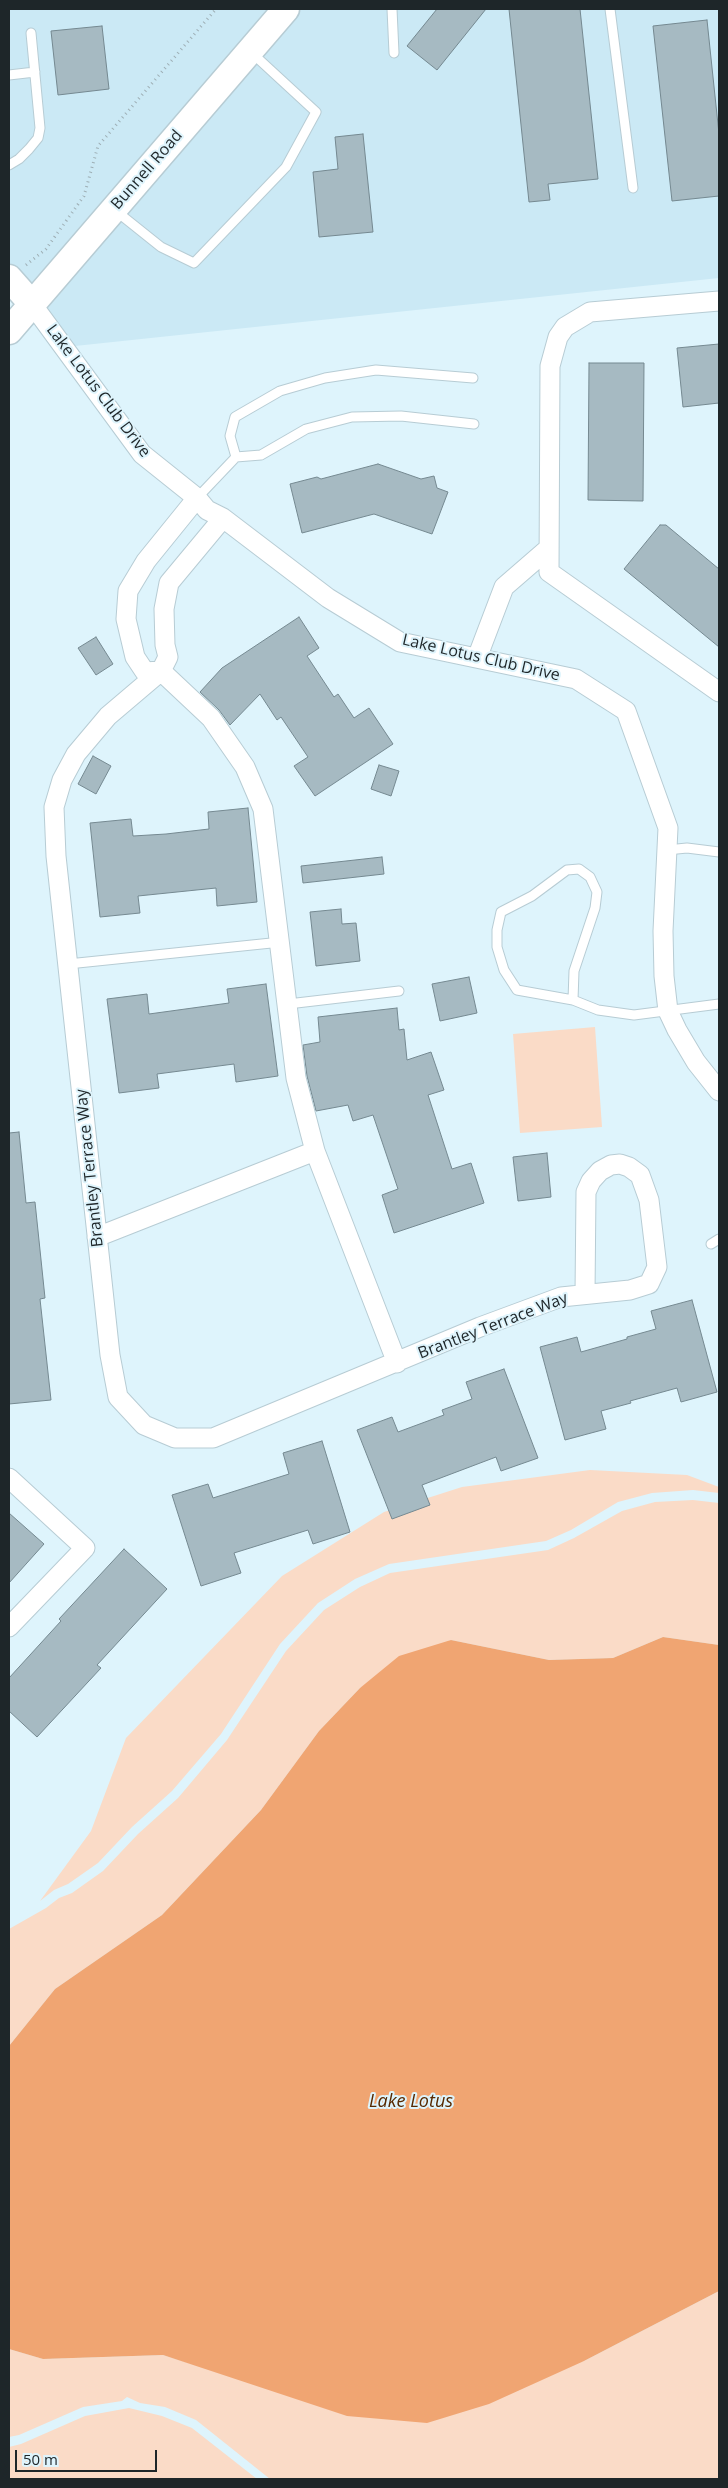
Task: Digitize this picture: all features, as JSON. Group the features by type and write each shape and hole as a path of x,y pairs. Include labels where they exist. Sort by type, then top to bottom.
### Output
{"main road":[{"name":"Bunnell Road","path":"9,331 286,9"},
{"path":"9,278 32,304"}],"street":[{"path":"719,301 590,312 566,327 558,337 550,366 549,548 549,572 719,692"},
{"name":"Lake Lotus Club Drive","path":"32,304 142,454 197,498 207,510 223,518 328,598 400,642 576,679 626,711 668,828 663,931 664,976 668,1011 696,1062 719,1091"},
{"name":"Brantley Terrace Way","path":"161,670 145,672 135,657 126,619 128,590 146,561 197,498"},
{"path":"161,670 168,657 165,645 164,609 169,583 223,518"},
{"path":"478,658 504,586 549,548"},
{"name":"Brantley Terrace Way","path":"161,670 212,718 245,767 263,809 281,942 296,1078 315,1150 397,1363"},
{"name":"Brantley Terrace Way","path":"161,670 108,716 76,754 62,780 54,807 56,856 97,1237 110,1355 118,1397 144,1425 175,1438 213,1438 480,1327 561,1297 630,1290 649,1284 657,1267 649,1200 640,1175 629,1167 616,1164 600,1171 591,1181 586,1192 585,1294"},
{"path":"97,1237 315,1150"},
{"path":"9,1478 85,1548 9,1627"}],"lane":[{"path":"392,9 394,53"},
{"path":"610,9 633,188"},
{"path":"9,165 19,159 38,138 40,118 31,33"},
{"path":"114,209 161,247 194,263 286,167 316,112 250,51"},
{"path":"9,76 35,72"},
{"path":"236,457 230,436 235,416 280,391 325,378 376,370 473,378"},
{"path":"197,498 236,457 261,455 306,429 352,417 401,416 474,424"},
{"path":"667,850 687,848 719,852"},
{"path":"573,1000 574,971 596,908 597,892 590,877 579,869 567,870 532,896 501,912 497,930 497,947 504,970 517,990 573,1000 598,1010 634,1015 719,1004"},
{"path":"68,964 281,942"},
{"path":"288,1004 399,991"}],"path":[{"path":"30,261 46,249 84,196 98,146 216,9"}],"shaded area":[{"path":"9,9 273,9 31,288 9,262"},
{"path":"300,9 719,9 719,278 75,346 45,305"},
{"path":"595,1027 602,1127 520,1133 513,1034"},
{"path":"590,1470 687,1475 719,1487 719,1493 693,1490 652,1493 618,1502 571,1530 546,1541 389,1564 355,1579 318,1603 280,1644 221,1734 172,1791 132,1827 98,1863 68,1884 54,1890 40,1901 91,1831 126,1738 282,1576 384,1512 462,1487"},
{"path":"693,1500 719,1503 719,1645 663,1637 613,1658 549,1660 451,1640 360,1688 319,1731 261,1810 162,1915 55,1989 9,2046 9,1929 46,1908 59,1898 72,1893 103,1871 138,1834 178,1798 227,1740 286,1651 324,1610 360,1587 390,1573 548,1550 574,1538 622,1511 655,1502"},
{"path":"719,2291 719,2479 270,2479 196,2420 165,2407 140,2403 127,2397 122,2401 83,2407 19,2435 9,2437 9,2349 43,2359 163,2355 250,2382 584,2361"},
{"path":"129,2408 162,2416 192,2428 257,2479 9,2479 9,2447 21,2444 85,2416"}],"water":[{"name":"Lake Lotus","path":"663,1637 719,1645 719,2291 584,2361 489,2404 427,2423 347,2416 163,2355 43,2359 9,2349 9,2046 55,1989 162,1915 261,1810 319,1731 360,1688 399,1656 451,1640 549,1660 613,1658"}],"building":[{"path":"437,9 486,9 437,70 407,46"},
{"path":"509,9 580,9 598,179 548,184 550,200 529,202"},
{"path":"707,20 719,134 719,196 672,201 653,26"},
{"path":"102,26 109,89 58,95 51,31"},
{"path":"363,134 373,232 319,237 313,172 338,169 335,137"},
{"path":"719,344 719,403 683,407 677,348"},
{"path":"589,363 644,363 643,501 588,500"},
{"path":"378,464 421,479 434,476 437,488 448,492 432,534 374,514 302,533 290,484 317,477 321,479"},
{"path":"660,525 666,525 719,569 719,647 624,569"},
{"path":"299,617 319,648 307,656 334,697 338,694 354,718 369,708 393,744 315,796 294,766 308,757 281,717 277,720 260,694 230,725 219,710 200,692 222,668"},
{"path":"96,637 113,664 96,675 78,648"},
{"path":"93,756 111,766 96,794 78,784"},
{"path":"379,765 399,771 391,796 371,789"},
{"path":"248,808 257,902 217,906 216,888 138,896 140,913 100,917 90,823 131,819 133,836 166,834 209,829 208,812"},
{"path":"382,857 384,874 303,883 301,866"},
{"path":"341,909 342,924 356,923 360,961 316,966 310,912"},
{"path":"469,977 477,1013 440,1021 432,984"},
{"path":"266,984 278,1076 236,1082 234,1064 157,1074 159,1088 119,1093 107,999 147,994 149,1014 229,1003 227,989"},
{"path":"397,1008 399,1030 404,1029 407,1060 431,1052 444,1090 428,1095 452,1169 471,1163 484,1203 394,1233 382,1195 398,1189 373,1115 353,1121 348,1105 316,1111 307,1076 303,1045 320,1042 318,1017"},
{"path":"19,1132 26,1203 35,1202 45,1298 40,1299 51,1400 9,1404 9,1133"},
{"path":"547,1153 551,1197 518,1201 513,1157"},
{"path":"692,1300 717,1392 681,1402 677,1388 630,1401 631,1403 601,1411 606,1429 565,1440 540,1347 577,1337 581,1352 627,1339 627,1337 656,1329 651,1311"},
{"path":"504,1369 538,1458 501,1471 496,1457 422,1485 430,1505 392,1519 357,1430 392,1417 398,1432 444,1415 442,1410 472,1399 466,1382"},
{"path":"322,1441 350,1532 313,1544 308,1530 234,1553 241,1573 201,1586 172,1495 208,1484 213,1498 289,1474 283,1453"},
{"path":"9,1513 44,1544 9,1583"},
{"path":"124,1549 167,1589 97,1665 101,1668 37,1737 9,1711 9,1678 61,1621 59,1619"}]}
